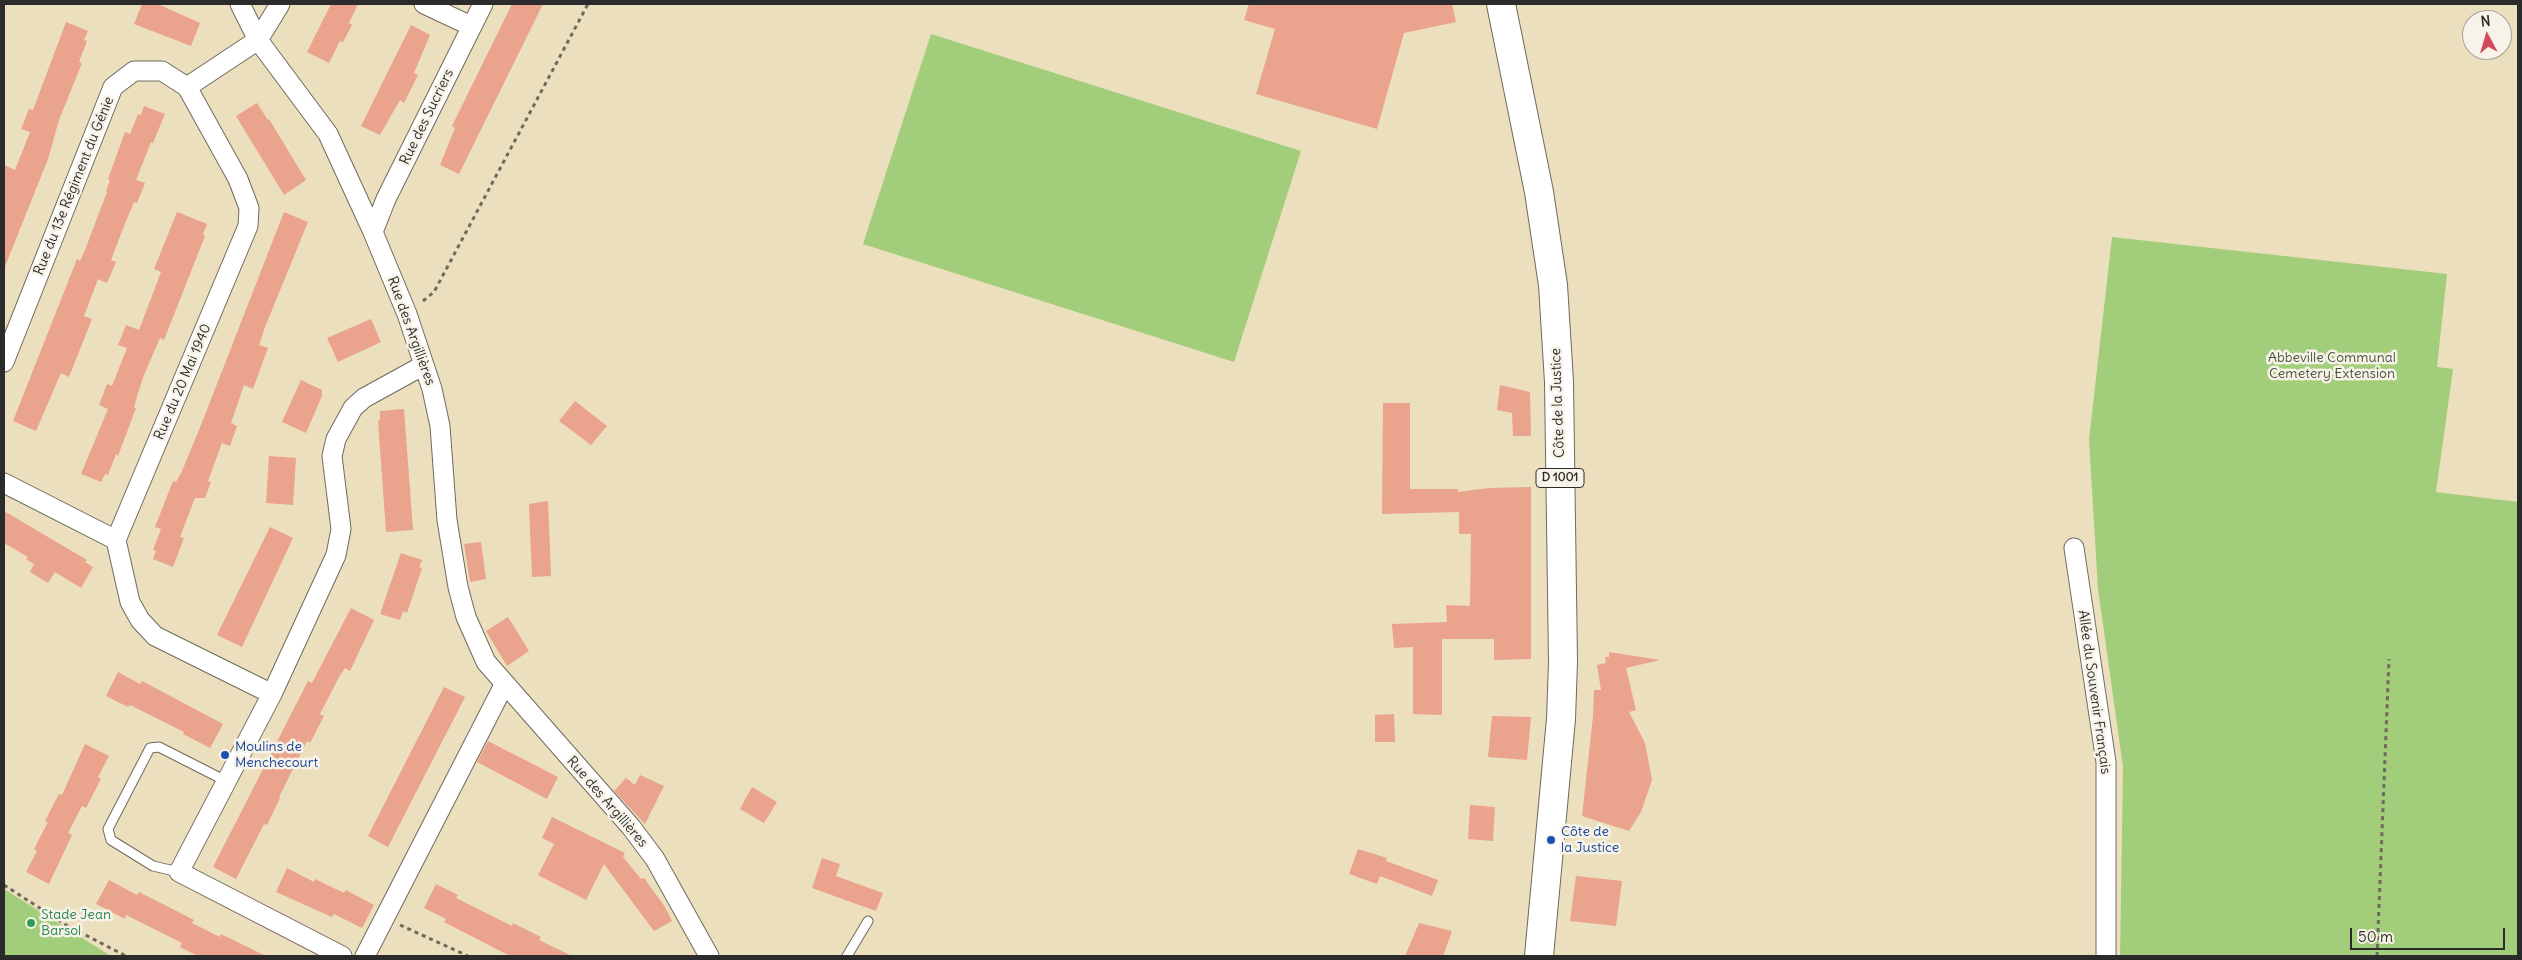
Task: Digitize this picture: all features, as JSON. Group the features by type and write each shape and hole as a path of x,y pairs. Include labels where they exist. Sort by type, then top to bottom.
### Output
{"main road":[{"name":"Côte de la Justice","path":"1501,4 1539,192 1552,285 1559,382 1562,700 1557,779 1539,956"}],"street":[{"name":"Rue des Argillières","path":"240,4 258,40 328,134 374,232 407,314 424,365 440,426 447,520 458,587 474,639 486,662 504,685 631,826 655,859 709,956"},
{"path":"187,87 258,40 280,4"},
{"path":"424,4 471,26"},
{"name":"Rue des Sucriers","path":"374,232 386,199 483,4"},
{"name":"Rue du 13e Régiment du Génie","path":"4,362 113,87 134,71 162,72 187,87"},
{"name":"Rue du 20 Mai 1940","path":"116,540 248,226 248,208 238,179 187,87"},
{"path":"342,956 178,872 272,694 336,555 341,529 332,456 336,439 353,408 364,398 424,365"},
{"path":"4,483 116,540 130,602 140,620 155,636 272,694"},
{"name":"Allée du Souvenir Français","path":"2074,548 2106,762 2106,956"},
{"path":"365,956 504,685"}],"lane":[{"path":"178,872 153,866 110,840 108,828 150,748 159,747 226,782"},
{"path":"847,956 868,921"}],"path":[{"path":"407,314 434,292 588,4"},
{"path":"2377,956 2389,659"},
{"path":"4,885 66,925 126,956"},
{"path":"384,918 468,956"}],"green space":[{"path":"931,34 1301,151 1234,362 863,244"},
{"name":"Abbeville Communal Cemetery Extension","path":"2112,237 2447,274 2437,367 2453,369 2436,492 2518,502 2518,956 2120,956 2123,767 2098,589 2089,440"},
{"name":"Stade Jean Barsol","path":"4,889 111,956 4,956"}],"building":[{"path":"142,4 158,4 200,23 191,46 134,24"},
{"path":"331,4 358,4 349,23 352,25 343,42 340,41 329,63 307,52"},
{"path":"512,4 543,4 459,174 440,165 455,128 452,126"},
{"path":"1249,4 1452,4 1456,22 1404,33 1377,129 1256,94 1275,29 1244,20"},
{"path":"66,22 88,31 84,40 87,41 79,62 82,63 59,120 48,159 4,269 4,165 15,170 30,132 21,129 29,109 33,110"},
{"path":"411,25 430,35 414,73 418,75 404,103 400,100 380,135 361,126"},
{"path":"257,103 269,119 306,180 284,195 236,116"},
{"path":"144,106 165,114 153,143 151,142 136,180 145,183 137,203 134,202 122,231 111,260 116,262 107,283 98,279 84,316 92,319 69,377 61,373 36,431 13,421 77,259 80,261 85,250 107,192 110,180 108,179 125,132 130,134 138,114 141,115"},
{"path":"177,212 207,224 203,234 205,236 164,340 160,338 144,375 134,408 136,408 118,456 116,454 108,475 105,474 101,482 81,474 108,409 99,405 107,384 112,386 127,348 118,345 126,325 139,330 161,272 154,269"},
{"path":"284,212 308,222 259,345 268,348 253,389 244,385 231,423 237,426 230,446 222,443 208,481 211,482 205,498 195,498 180,537 184,538 173,567 153,559 156,551 153,550 161,529 155,527 173,481 176,482 182,471 201,425"},
{"path":"371,319 381,342 338,362 327,338"},
{"path":"301,380 322,390 322,396 306,433 282,422"},
{"path":"1500,385 1530,392 1531,436 1513,436 1512,413 1497,410"},
{"path":"575,401 607,426 591,445 559,421"},
{"path":"1383,403 1410,403 1410,489 1458,489 1458,492 1489,488 1531,487 1531,659 1494,660 1494,639 1442,639 1442,715 1413,714 1413,647 1394,648 1392,624 1447,622 1446,605 1470,606 1471,534 1459,534 1459,512 1382,514"},
{"path":"404,409 413,530 386,532 378,421 380,420 380,411"},
{"path":"269,456 296,458 293,505 266,503"},
{"path":"548,501 551,576 532,577 529,504"},
{"path":"4,511 87,560 85,562 93,567 81,588 55,572 48,583 30,572 34,564 26,559 28,557 4,543"},
{"path":"270,527 293,538 242,647 217,635"},
{"path":"481,542 486,579 470,582 464,544"},
{"path":"401,553 422,560 419,567 422,568 407,613 403,611 400,620 380,614"},
{"path":"351,608 374,620 350,671 345,668 339,677 320,714 324,716 310,743 307,741 267,825 264,824 236,879 213,867 308,681 312,683"},
{"path":"508,617 529,651 507,666 486,631"},
{"path":"1609,652 1660,660 1626,668 1636,710 1629,712 1645,743 1652,780 1641,812 1629,831 1582,816 1594,690 1601,690 1597,665 1606,663 1605,657 1609,657"},
{"path":"118,672 140,684 142,681 223,724 210,748 183,734 184,732 130,705 128,707 106,696"},
{"path":"444,687 465,697 388,847 368,836"},
{"path":"1394,714 1395,742 1375,742 1375,715"},
{"path":"1492,716 1531,717 1527,760 1488,757"},
{"path":"488,741 558,777 547,799 477,762"},
{"path":"85,744 109,756 98,777 101,779 86,808 82,806 68,833 72,835 49,884 26,872 37,851 34,849 48,822 45,821 59,794 62,795"},
{"path":"640,775 664,786 645,824 614,791 626,778 635,785"},
{"path":"752,787 777,802 764,823 740,809"},
{"path":"1470,805 1495,807 1493,841 1468,839"},
{"path":"552,817 625,853 623,857 641,879 644,878 665,907 672,921 654,931 604,864 586,900 538,875 554,844 542,838"},
{"path":"1358,849 1387,858 1386,861 1438,880 1432,896 1380,876 1377,884 1349,874"},
{"path":"822,858 840,864 836,876 883,893 876,911 812,888"},
{"path":"287,868 314,882 315,879 344,893 346,890 374,905 362,928 334,914 332,917 276,892"},
{"path":"1576,876 1622,881 1616,926 1570,921"},
{"path":"109,880 137,895 139,892 194,920 192,923 220,937 221,934 266,956 198,956 180,947 182,943 126,915 125,919 96,904"},
{"path":"436,884 458,895 456,898 512,926 513,923 541,937 539,940 572,956 510,956 444,922 446,919 424,908"},
{"path":"1419,923 1452,931 1443,956 1405,956"}],"place":[{"name":"Moulins de Menchecourt","path":"225,755"},
{"name":"Côte de la Justice","path":"1551,840"},
{"name":"Stade Jean Barsol","path":"31,923"}]}
